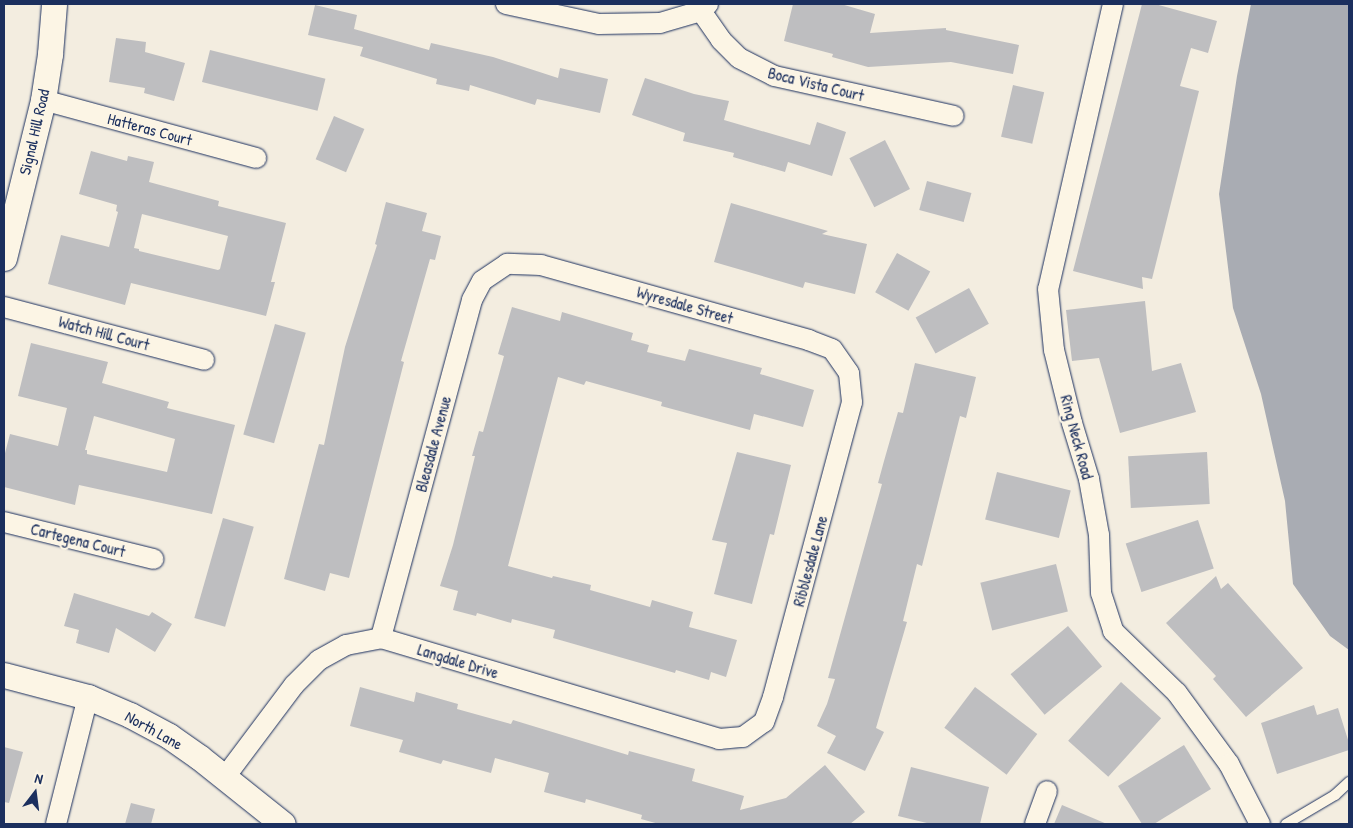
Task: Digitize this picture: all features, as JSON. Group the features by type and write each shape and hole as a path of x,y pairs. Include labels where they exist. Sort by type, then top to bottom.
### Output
{"street":[{"name":"Signal Hill Road","path":"4,258 43,100 50,54 54,4"},
{"path":"506,4 599,24 660,23 705,7"},
{"name":"Ring Neck Road","path":"1113,4 1048,289 1054,350 1072,423 1089,479 1099,535 1101,593 1114,630 1177,693 1229,764 1260,824"},
{"name":"Boca Vista Court","path":"705,7 721,40 739,58 774,76 954,116"},
{"name":"Hatteras Court","path":"43,100 256,158"},
{"name":"Wyresdale Street","path":"507,264 541,265 809,340 832,349 849,373"},
{"name":"Bleasdale Avenue","path":"381,638 472,300 482,280 507,264"},
{"name":"Watch Hill Court","path":"4,307 204,360"},
{"name":"Ribblesdale Lane","path":"743,737 764,722 774,697 852,402 849,373"},
{"name":"Cartegena Court","path":"4,522 153,559"},
{"name":"Langdale Drive","path":"225,776 294,685 319,660 346,645 381,638 720,739 743,737"},
{"name":"North Lane","path":"4,675 88,697 130,715 169,736 225,776 283,824"},
{"path":"56,824 88,697"},
{"path":"1035,824 1047,792"}],"lane":[{"path":"1286,824 1335,796 1349,782"}],"shaded area":[{"path":"1251,4 1349,4 1349,650 1330,636 1293,584 1285,501 1261,394 1233,308 1219,194 1237,76"}],"building":[{"path":"793,4 841,4 875,14 870,33 946,28 946,30 1019,45 1013,74 951,62 868,67 832,57 833,54 784,41"},
{"path":"1142,4 1155,4 1217,21 1208,53 1191,48 1180,86 1199,91 1152,279 1142,277 1143,289 1073,271"},
{"path":"315,5 357,15 354,29 429,50 431,43 493,57 558,78 560,68 608,79 600,113 537,99 535,105 470,85 469,91 436,84 437,79 360,56 363,47 308,35"},
{"path":"116,38 146,42 145,52 185,63 174,101 144,93 145,88 109,82"},
{"path":"210,50 325,79 317,111 202,82"},
{"path":"645,78 694,94 729,101 724,120 810,145 817,122 846,132 832,176 788,162 785,172 733,157 734,153 683,141 685,133 632,115"},
{"path":"1013,85 1044,92 1032,144 1001,137"},
{"path":"334,116 364,129 346,172 316,159"},
{"path":"885,140 910,189 874,207 849,158"},
{"path":"91,151 127,161 128,156 154,162 149,182 219,201 218,206 286,223 271,282 275,282 266,316 131,283 125,305 48,284 61,235 109,247 118,212 116,211 117,205 79,194","holes":["142,214 228,236 220,269 218,270 139,251 139,249 134,248"]},
{"path":"927,181 971,193 964,222 919,210"},
{"path":"386,202 427,213 422,231 441,236 435,260 430,259 401,361 404,362 349,578 330,573 325,591 284,579 319,444 324,445 345,347 377,245 375,244"},
{"path":"731,203 828,231 822,234 867,244 855,294 805,282 803,288 714,262"},
{"path":"897,253 930,271 908,311 875,292"},
{"path":"969,288 989,324 936,353 916,318"},
{"path":"1145,301 1152,371 1181,363 1196,412 1120,433 1099,358 1072,361 1066,310"},
{"path":"512,307 560,321 562,312 633,333 631,340 649,345 647,352 685,361 689,349 762,368 760,374 814,390 803,427 754,414 750,430 661,406 662,402 586,381 584,385 558,377 508,566 552,578 553,576 591,585 590,590 650,607 652,600 693,612 689,627 737,640 726,677 711,672 709,680 676,670 675,673 553,638 555,630 512,619 511,623 477,613 476,616 453,610 458,591 440,586 453,545 475,456 472,456 479,431 483,432 504,356 498,354"},
{"path":"275,324 306,333 274,443 243,435"},
{"path":"31,343 108,362 102,383 169,402 167,408 235,425 212,514 79,485 75,505 4,487 4,457 10,434 58,446 67,408 18,396","holes":["94,416 175,439 167,472 87,454 87,450 85,450"]},
{"path":"915,363 976,377 966,418 960,416 922,566 917,564 903,621 907,622 876,728 884,732 865,771 827,753 836,736 817,726 835,679 828,678 882,484 878,483 884,461 898,412 903,413"},
{"path":"737,452 791,465 774,535 770,534 752,604 714,594 727,543 712,540"},
{"path":"1207,452 1210,504 1131,508 1128,456"},
{"path":"997,472 1071,490 1059,538 985,520"},
{"path":"223,518 254,527 225,627 194,618"},
{"path":"1198,520 1214,569 1141,592 1126,543"},
{"path":"1056,564 1068,612 992,630 980,583"},
{"path":"1216,576 1221,589 1228,583 1303,668 1246,717 1213,679 1216,676 1166,623"},
{"path":"74,593 149,616 152,612 172,624 155,652 116,628 109,653 76,643 79,630 64,626"},
{"path":"1068,626 1102,667 1045,715 1011,674"},
{"path":"1121,682 1161,718 1108,777 1068,741"},
{"path":"360,687 414,702 416,692 458,704 457,709 511,724 513,720 628,755 629,751 695,769 692,781 744,796 740,810 786,798 825,765 865,812 850,824 659,824 641,819 642,815 586,799 585,803 544,792 549,773 495,758 491,773 443,760 441,764 399,752 403,740 350,726"},
{"path":"975,687 1037,734 1007,775 944,728"},
{"path":"1314,705 1317,715 1338,708 1349,743 1349,750 1277,774 1261,723"},
{"path":"1184,745 1211,789 1154,824 1142,824 1118,786"},
{"path":"4,747 23,752 9,803 4,802"},
{"path":"911,767 989,787 980,824 931,824 898,816"},
{"path":"131,803 155,809 151,824 125,824"},
{"path":"1062,805 1107,824 1054,824"}]}
